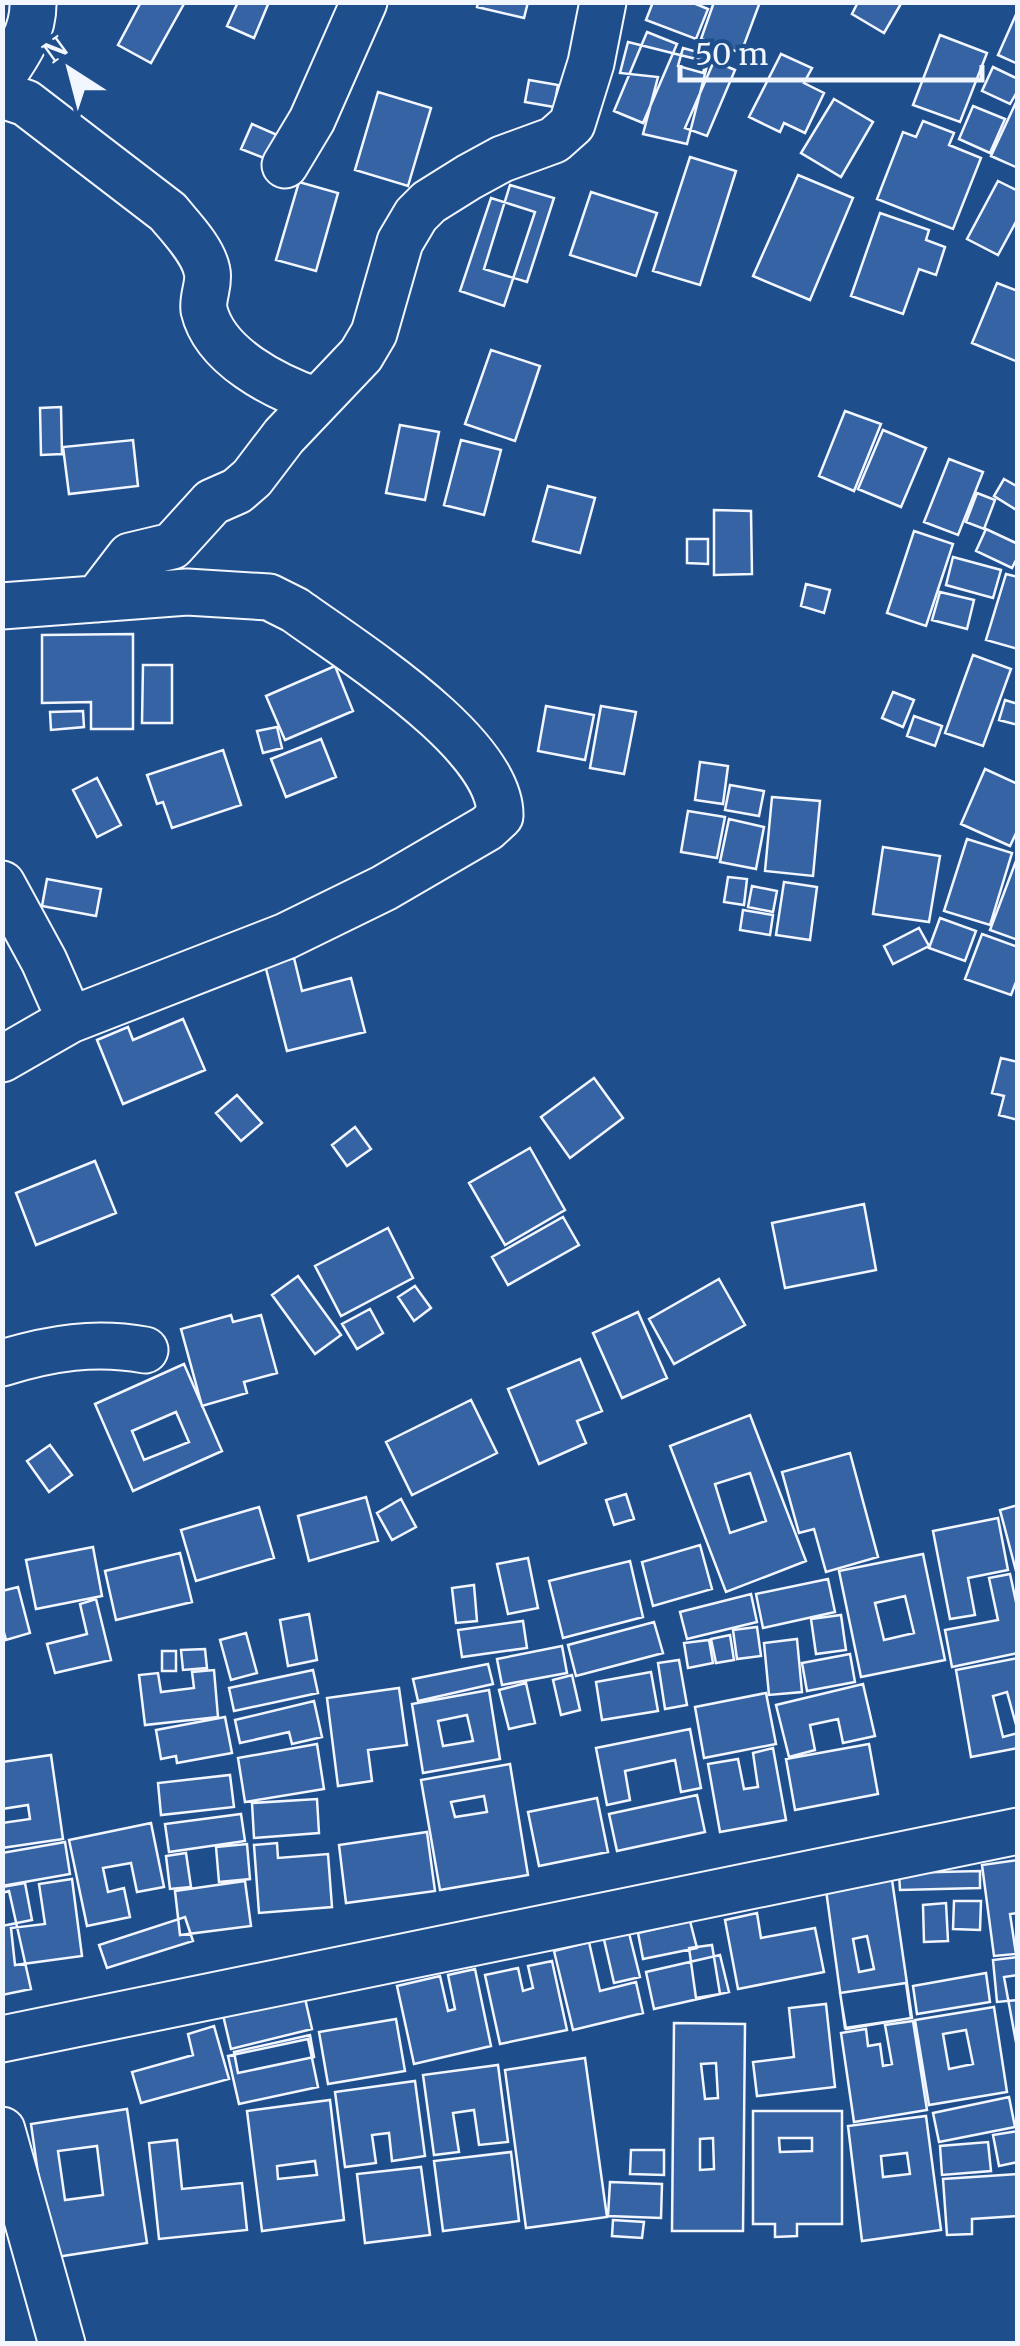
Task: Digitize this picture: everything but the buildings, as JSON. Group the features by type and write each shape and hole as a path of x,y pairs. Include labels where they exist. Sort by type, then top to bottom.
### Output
{"street":[{"path":"2,77 23,45 33,16 33,2"},
{"path":"285,165 312,120 364,2"},
{"path":"97,599 130,556 172,546 212,502 252,478 284,436 360,355 374,333 400,242 429,202 502,159 554,140 572,124 591,63 603,2"},
{"path":"2,95 26,103 168,212 208,270 203,305 209,323 222,340 261,378 317,400"},
{"path":"2,606 186,592 269,597 295,610 446,724 486,772 500,801 500,816 487,828 384,888 286,936 70,1020 2,1059"},
{"path":"2,884 70,1020"},
{"path":"2,1363 54,1348 82,1345 116,1344 146,1350"},
{"path":"2,2038 1018,1831"},
{"path":"2,2130 62,2344"}]}
